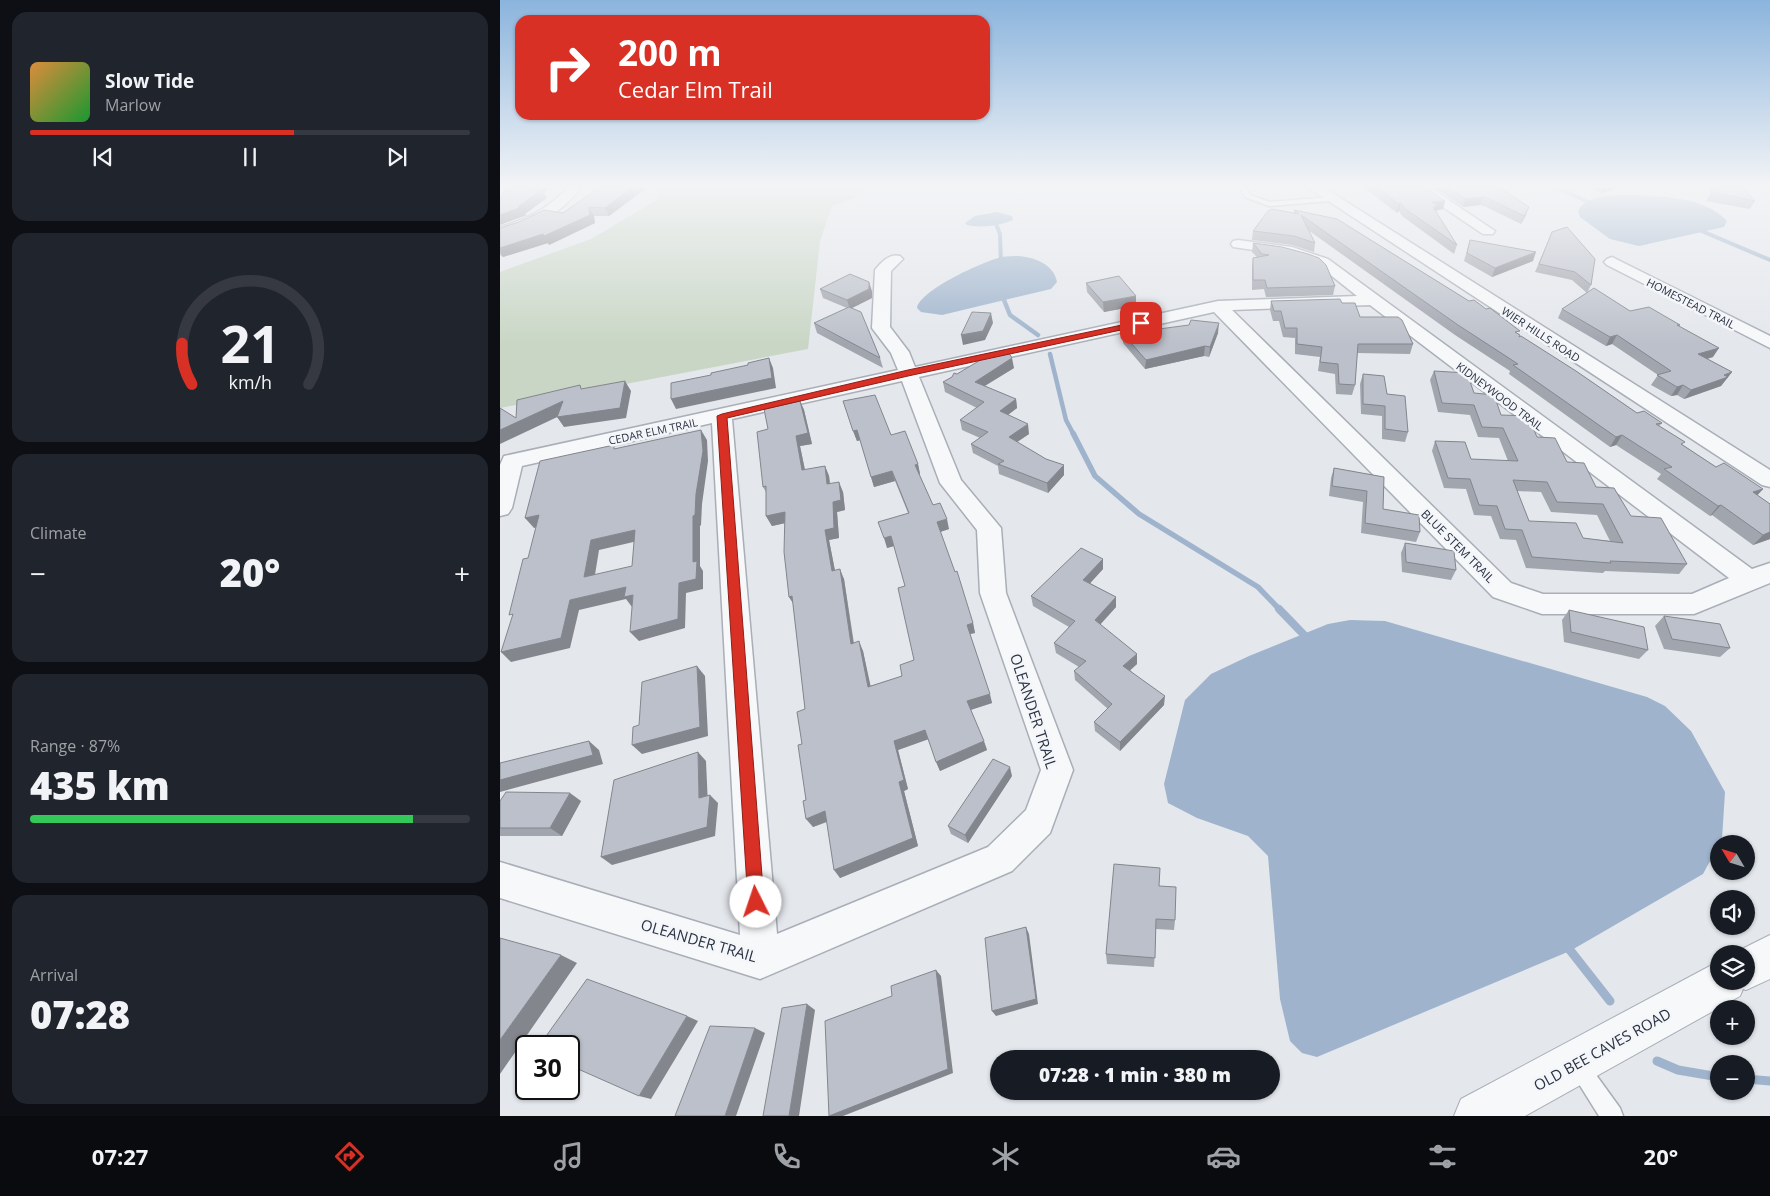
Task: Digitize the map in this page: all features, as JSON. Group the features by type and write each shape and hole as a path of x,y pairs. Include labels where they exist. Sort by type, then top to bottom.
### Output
{"street":[{"name":"WIER HILLS ROAD","path":"1393,239 1770,480"},
{"name":"KIDNEYWOOD TRAIL","path":"1238,244 1282,248 1305,254 1322,262 1372,300 1759,576"},
{"name":"OLEANDER TRAIL","path":"500,880 760,960 1000,859 1038,821 1057,770 993,593 989,528 951,483 900,352 882,328 883,270 895,259"},
{"name":"HOMESTEAD TRAIL","path":"1612,262 1770,343"},
{"name":"CEDAR ELM TRAIL","path":"500,508 512,461 1218,306 1372,300"},
{"name":"BLUE STEM TRAIL","path":"1218,306 1502,590 1542,604 1694,604 1759,576"},
{"path":"722,416 760,960"},
{"path":"1755,964 1770,956"},
{"name":"OLD BEE CAVES ROAD","path":"1478,1116 1710,989"}],"lane":[{"path":"1576,1064 1612,1116"}],"green space":[{"path":"591,239 821,239 808,349 500,408 500,272"}],"water":[{"path":"1610,239 1670,239 1639,246"},
{"path":"1018,256 1037,260 1048,266 1052,270 1057,282 1051,289 942,315 921,312 917,308 929,293 954,277 993,260"},
{"path":"1350,620 1385,621 1647,697 1665,706 1691,731 1725,792 1722,835 1710,835 1710,861 1703,874 1570,951 1317,1057 1302,1053 1290,1041 1280,999 1268,856 1248,836 1197,818 1168,803 1164,784 1185,700 1211,674 1249,656 1328,624"}],"building":[{"path":"500,239 527,239 500,248"},
{"path":"1303,239 1313,239 1315,243"},
{"path":"1335,239 1369,239 1469,301 1474,300 1486,309 1490,308 1520,331 1515,332 1520,335 1519,337 1521,336 1576,371 1637,413 1644,411 1662,423 1656,424 1685,442 1681,444 1716,467 1724,463 1763,489 1753,492 1770,504 1770,532 1763,535 1721,505 1718,506 1664,469 1672,467 1622,435 1616,437 1513,365 1518,364 1458,325"},
{"path":"1549,239 1578,239 1595,259 1591,285 1575,272 1539,264"},
{"path":"1470,240 1536,252 1495,268 1467,253"},
{"path":"1253,243 1282,247 1319,258 1326,265 1335,286 1267,288 1265,280 1253,280 1253,258 1269,255 1262,254"},
{"path":"850,274 869,282 869,289 847,300 820,289"},
{"path":"1119,276 1136,296 1103,302 1086,283"},
{"path":"1594,288 1630,311 1649,307 1719,348 1698,354 1732,372 1724,375 1728,377 1691,390 1683,385 1677,387 1657,375 1671,371 1617,335 1610,337 1562,309"},
{"path":"1340,299 1342,303 1355,303 1360,317 1398,317 1402,320 1413,344 1358,344 1355,385 1339,384 1338,364 1320,362 1322,347 1297,344 1297,328 1285,328 1281,311 1274,311 1271,301"},
{"path":"849,307 861,312 880,358 814,323"},
{"path":"972,312 991,313 983,331 961,335"},
{"path":"1191,320 1219,323 1210,347 1205,346 1146,360 1123,334 1157,327 1159,329 1189,325"},
{"path":"1007,350 1012,358 975,382 1016,399 1000,411 1028,424 1009,437 1046,459 1064,465 1047,483 998,464 1004,461 971,444 988,432 960,420 984,402 943,382 952,377 954,373 957,374 992,353"},
{"path":"769,358 772,378 671,399 671,383 711,375 711,373 748,365 748,363"},
{"path":"1434,371 1467,373 1474,393 1494,395 1501,415 1528,416 1537,437 1555,438 1567,462 1584,463 1596,487 1614,488 1631,516 1661,518 1687,564 1610,561 1611,563 1532,557 1522,530 1505,529 1497,506 1479,505 1470,479 1448,478 1435,441 1465,442 1471,459 1518,461 1503,428 1482,427 1474,405 1442,403","holes":["1513,480 1547,482 1557,502 1603,504 1623,543 1583,538 1576,523 1529,521"]},
{"path":"1363,374 1384,376 1387,394 1405,396 1408,432 1385,429 1385,406 1363,404"},
{"path":"625,381 620,408 557,417 563,401 500,430 500,408 516,418 517,400 580,385 581,389"},
{"path":"875,395 891,435 905,431 918,464 915,465 933,505 940,503 947,519 937,522 955,572 957,571 973,623 967,625 990,694 967,701 984,741 936,762 925,730 894,741 904,780 899,782 913,838 834,870 825,811 806,819 803,801 806,800 798,745 802,744 797,712 805,709 792,596 789,597 784,552 785,512 766,516 766,486 763,487 757,432 768,429 764,409 800,401 808,433 796,436 802,470 825,466 827,484 839,482 841,500 833,502 834,528 825,530 832,571 840,569 851,644 859,641 868,687 902,676 900,665 914,660 898,588 905,586 891,536 884,538 878,522 909,513 892,471 871,477 857,430 853,431 843,401"},
{"path":"701,430 703,451 696,494 695,515 693,516 693,562 697,561 696,579 679,583 678,619 630,632 633,595 624,597 626,587 570,600 561,638 501,652 513,614 509,615 523,559 528,558 539,515 525,518 540,461 614,445 614,449","holes":["635,530 632,566 584,577 591,540"]},
{"path":"1334,468 1384,477 1383,509 1419,515 1420,532 1365,523 1367,491 1332,486"},
{"path":"1405,543 1454,551 1456,570 1406,562"},
{"path":"1081,548 1103,559 1083,580 1116,597 1095,620 1137,654 1123,666 1165,696 1120,742 1094,722 1112,704 1074,671 1086,661 1054,643 1075,621 1031,596"},
{"path":"1569,610 1644,627 1648,650 1571,632"},
{"path":"1664,616 1720,624 1730,648 1672,639"},
{"path":"697,666 700,727 632,745 633,727 639,725 642,682"},
{"path":"589,741 593,755 500,780 500,763"},
{"path":"698,752 699,798 710,795 707,827 601,857 614,780"},
{"path":"993,759 1010,767 965,835 948,826"},
{"path":"506,792 570,793 550,828 500,828 500,801"},
{"path":"1114,864 1160,868 1159,886 1176,887 1175,920 1156,919 1155,958 1106,954"},
{"path":"1026,927 1036,999 992,1011 985,938"},
{"path":"500,938 561,955 500,1040"},
{"path":"936,970 948,1069 829,1116 825,1021 892,996 891,986"},
{"path":"587,979 687,1016 639,1096 580,1070 580,1035 547,1035"},
{"path":"807,1004 789,1116 763,1116 782,1008"},
{"path":"710,1026 755,1028 725,1116 675,1116"}],"waterway":[{"path":"1000,239 1001,264"},
{"path":"1721,239 1770,260"},
{"path":"1002,295 1010,315 1038,335"},
{"path":"1050,354 1066,420 1074,435"},
{"path":"1073,433 1095,476 1139,514 1258,587 1280,610"},
{"path":"1279,609 1308,639"},
{"path":"1566,945 1610,1001"},
{"path":"1657,1061 1678,1070 1710,1075"},
{"path":"1755,1080 1770,1081"}],"route":[{"path":"756,902 722,416 908,373 1141,323"}]}
